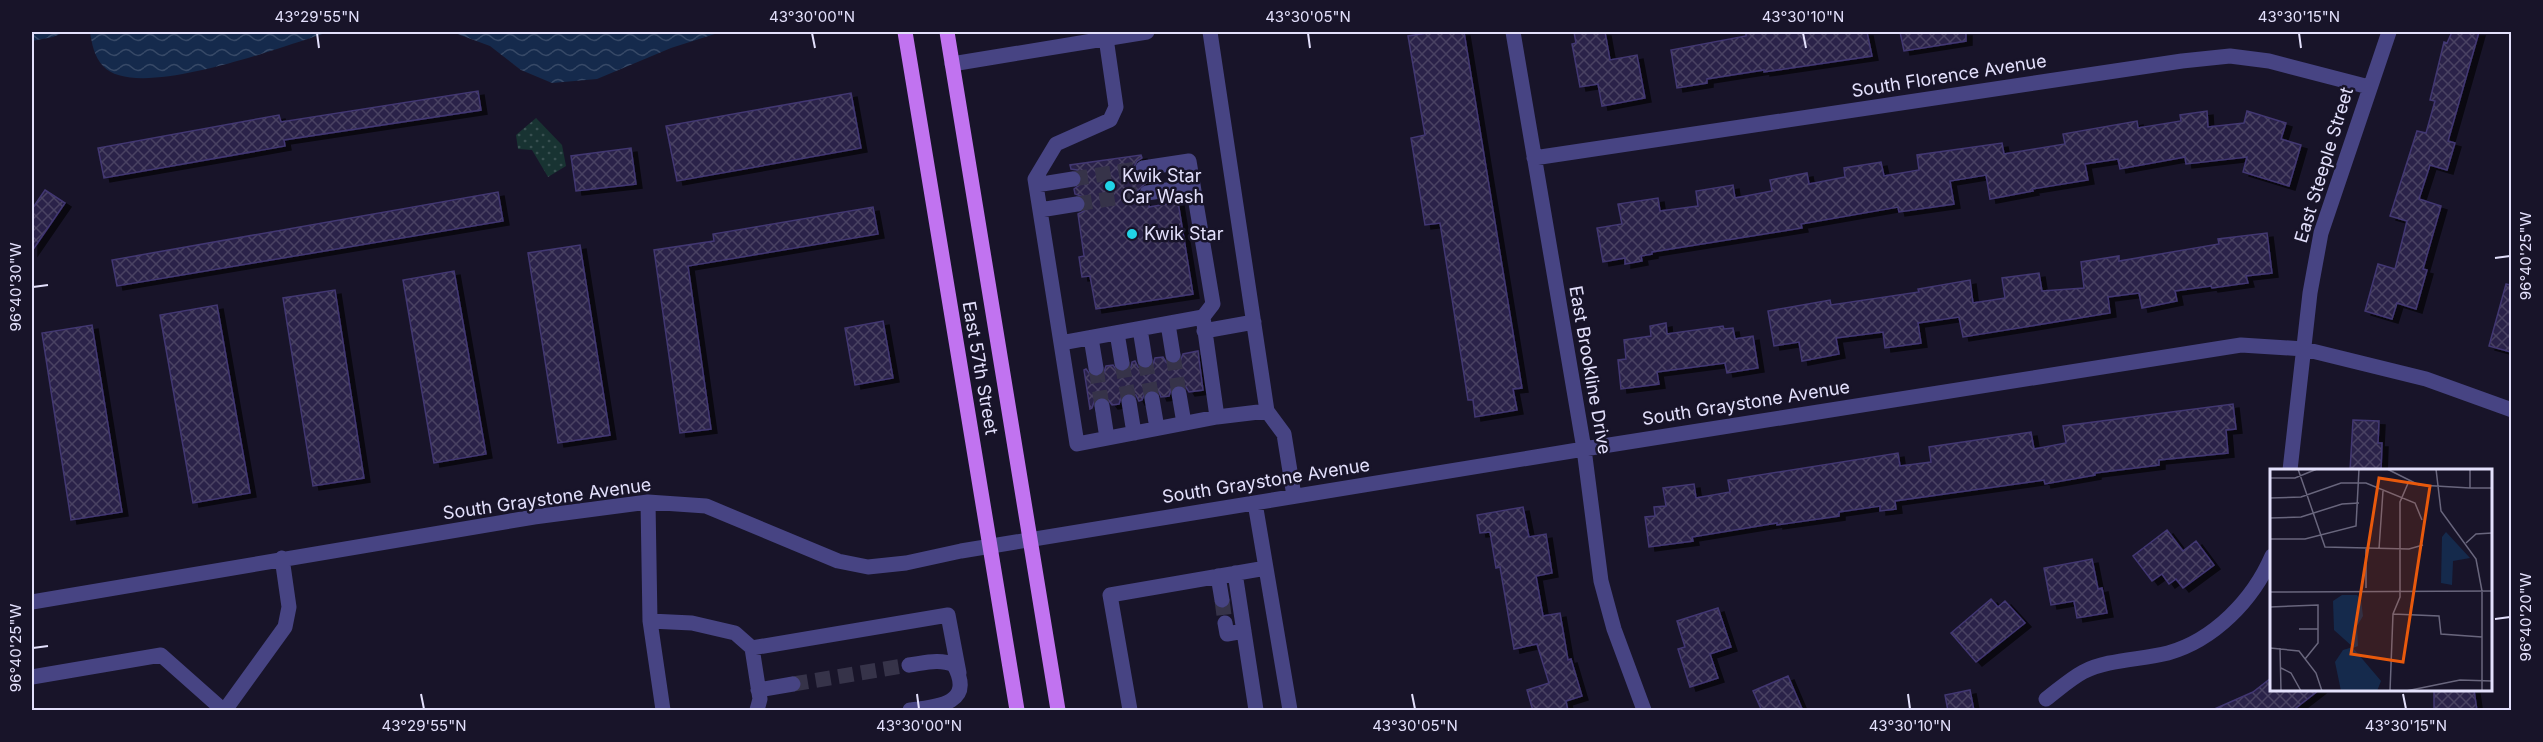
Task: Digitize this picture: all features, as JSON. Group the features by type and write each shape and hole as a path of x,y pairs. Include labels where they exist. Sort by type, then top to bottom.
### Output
{"main road":[{"name":"East 57th Street","path":"905,32 1017,711"},
{"name":"East 57th Street","path":"947,32 1058,711"}],"street":[{"path":"952,64 1147,32"},
{"path":"1210,32 1267,411 1284,434 1294,496"},
{"name":"East Brookline Drive","path":"1513,32 1584,448 1601,581 1614,629 1644,711"},
{"name":"East Steeple Street","path":"2290,469 2310,293 2321,232 2389,32"},
{"path":"1106,38 1116,107 1110,120 1056,144 1035,179 1077,444 1216,417 1267,411"},
{"name":"South Florence Avenue","path":"1534,158 2170,62 2230,56 2269,61 2369,87"},
{"path":"1143,168 1189,161 1213,304 1204,324 1216,417"},
{"path":"1036,185 1073,179"},
{"path":"1147,193 1193,186"},
{"path":"1040,210 1077,204"},
{"path":"1061,343 1168,324 1254,322"},
{"path":"1168,324 1173,356"},
{"path":"1140,329 1146,360"},
{"path":"1117,333 1122,363"},
{"path":"1091,338 1096,368"},
{"name":"South Graystone Avenue","path":"32,602 282,558 648,502 706,506 828,558 868,567 906,564 1030,539 1584,448 2197,350 2241,345 2304,349 2426,379 2511,410"},
{"path":"1179,394 1184,423"},
{"path":"1152,399 1157,428"},
{"path":"1129,402 1134,433"},
{"path":"1102,406 1107,438"},
{"path":"648,502 650,621 663,711"},
{"path":"1255,503 1290,711"},
{"path":"32,677 161,656 224,711 285,627 289,607 282,558"},
{"path":"2046,699 2084,672 2117,662 2169,652 2203,637 2231,616 2256,584 2270,558"},
{"path":"1130,711 1110,596 1266,568"},
{"path":"1235,573 1256,711"},
{"path":"1218,576 1222,600"},
{"path":"752,648 948,615 960,689 951,701 943,706 910,711"},
{"path":"650,621 692,622 735,633 752,648 758,690 758,711"},
{"path":"1225,623 1227,634 1244,632"},
{"path":"909,665 932,661 948,662 954,665 958,673"},
{"path":"758,690 793,684"}],"green space":[{"path":"536,118 562,145 566,166 548,177 532,150 518,149 516,135"}],"water":[{"path":"32,32 65,32 32,41"},
{"path":"90,32 329,32 212,68 178,75 146,78 120,76 103,66 95,54"},
{"path":"452,32 721,32 671,48 597,79 552,83 521,70 490,46"}],"building":[{"path":"1434,32 1464,32 1522,388 1513,389 1517,410 1475,417 1473,400 1468,400 1440,223 1425,225 1411,138 1425,135 1408,36"},
{"path":"1574,32 1605,32 1610,60 1637,55 1645,98 1602,106 1598,84 1580,87 1572,44 1576,43"},
{"path":"1746,32 1867,32 1872,56 1707,79 1707,83 1677,88 1671,50 1746,36"},
{"path":"1900,32 1966,32 1966,41 1904,51"},
{"path":"2452,32 2479,32 2448,141 2455,143 2447,170 2430,165 2419,199 2441,206 2423,269 2427,270 2416,309 2397,303 2392,319 2365,311 2378,264 2395,269 2407,221 2390,216 2417,131 2426,133 2435,101 2430,100 2444,42 2447,43"},
{"path":"478,91 481,110 284,140 285,146 104,178 98,148 279,115 281,122"},
{"path":"851,93 861,148 677,181 666,126"},
{"path":"2207,111 2208,127 2244,123 2247,111 2286,123 2281,139 2301,145 2289,186 2243,172 2247,157 2186,164 2185,157 2120,169 2118,159 2085,164 2088,180 2032,189 2033,191 1990,199 1986,175 1950,181 1954,204 1899,212 1898,207 1801,224 1802,228 1652,252 1652,254 1641,256 1642,261 1625,264 1625,258 1603,262 1597,228 1622,224 1618,204 1658,198 1660,211 1698,206 1696,191 1733,185 1735,198 1772,191 1770,180 1807,173 1809,184 1845,177 1844,168 1881,162 1884,176 1919,170 1917,155 2002,143 2004,154 2065,144 2063,134 2137,121 2138,128 2181,121 2180,115"},
{"path":"631,148 636,184 576,191 571,156"},
{"name":"Kwik Star","path":"1141,155 1142,158 1137,161 1133,169 1136,174 1145,178 1146,183 1138,190 1139,199 1149,203 1149,207 1178,202 1193,294 1096,309 1090,276 1082,277 1079,257 1084,256 1078,214 1084,211 1087,203 1084,197 1075,194 1074,189 1082,183 1082,177 1077,170 1071,169 1070,165"},
{"path":"45,190 65,203 32,251 32,209"},
{"path":"498,192 503,221 117,286 112,260"},
{"path":"873,207 878,234 688,266 711,429 680,433 654,250 714,241 713,234"},
{"path":"2267,233 2272,273 2246,276 2248,283 2175,291 2177,301 2142,308 2139,293 2108,297 2110,313 1963,337 1959,317 1918,323 1921,343 1885,348 1883,332 1836,338 1839,354 1802,361 1799,342 1774,346 1768,311 1830,300 1831,305 1919,292 1918,289 1970,280 1973,303 2005,298 2002,278 2039,273 2042,291 2084,288 2081,262 2119,256 2119,261 2219,244 2218,239"},
{"path":"580,245 610,435 558,443 528,253"},
{"path":"454,271 486,454 434,463 403,280"},
{"path":"2506,284 2511,285 2511,352 2489,346"},
{"path":"335,290 364,478 313,486 283,298"},
{"path":"217,305 250,493 193,503 160,315"},
{"path":"883,321 893,378 855,385 845,328"},
{"path":"1666,323 1667,334 1723,326 1724,329 1733,328 1735,339 1753,336 1758,368 1727,373 1725,363 1657,372 1659,384 1621,389 1618,360 1626,359 1624,340 1651,336 1650,326"},
{"path":"92,325 122,512 71,520 42,333"},
{"path":"1198,351 1203,390 1189,392 1186,387 1178,384 1172,387 1169,396 1161,397 1159,392 1151,389 1145,392 1142,400 1139,401 1136,395 1128,392 1122,395 1119,404 1112,405 1106,397 1100,397 1095,399 1090,409 1084,370 1086,369 1092,377 1097,378 1103,375 1106,366 1113,365 1118,372 1124,372 1135,361 1138,367 1146,370 1152,367 1155,358 1163,357 1166,362 1174,365 1180,362 1183,354"},
{"path":"2233,404 2236,429 2226,430 2228,453 2159,460 2159,465 2095,473 2095,475 2045,484 2044,480 1895,501 1896,509 1880,511 1880,506 1839,512 1839,516 1777,525 1777,523 1692,537 1693,541 1649,547 1645,517 1655,516 1654,507 1666,506 1663,488 1694,484 1696,498 1730,492 1728,480 1898,453 1900,466 1931,462 1929,447 2031,432 2034,449 2066,443 2063,426"},
{"path":"2353,420 2379,421 2378,443 2382,443 2381,469 2350,469"},
{"path":"1523,507 1529,537 1546,534 1552,573 1536,576 1543,616 1560,613 1568,660 1571,659 1582,696 1566,701 1568,711 1533,711 1527,690 1549,683 1537,644 1514,649 1500,567 1496,568 1490,532 1480,533 1477,515"},
{"path":"2167,530 2183,551 2196,541 2214,565 2183,588 2176,579 2169,584 2162,574 2152,581 2133,556"},
{"path":"2092,559 2098,589 2102,588 2107,613 2077,618 2074,601 2051,605 2044,568"},
{"path":"1991,599 1998,607 2005,601 2025,623 1976,662 1951,633"},
{"path":"1718,608 1731,647 1710,654 1718,678 1690,687 1678,649 1685,647 1677,621"},
{"path":"1788,676 1803,711 1762,711 1753,691"},
{"path":"2270,679 2270,691 2318,691 2292,711 2210,711 2253,692"},
{"path":"1970,690 1974,711 1948,711 1945,695"},
{"path":"2434,691 2474,691 2477,711 2434,711"}],"tunnel":[{"path":"1073,179 1143,168"},
{"path":"1077,204 1147,193"},
{"path":"1173,355 1179,394"},
{"path":"1145,360 1152,399"},
{"path":"1122,363 1129,402"},
{"path":"1096,368 1102,406"},
{"path":"1222,600 1225,623"},
{"path":"793,684 909,665"}],"place":[{"name":"Kwik Star Car Wash","path":"1110,186"},
{"name":"Kwik Star","path":"1132,234"}]}
